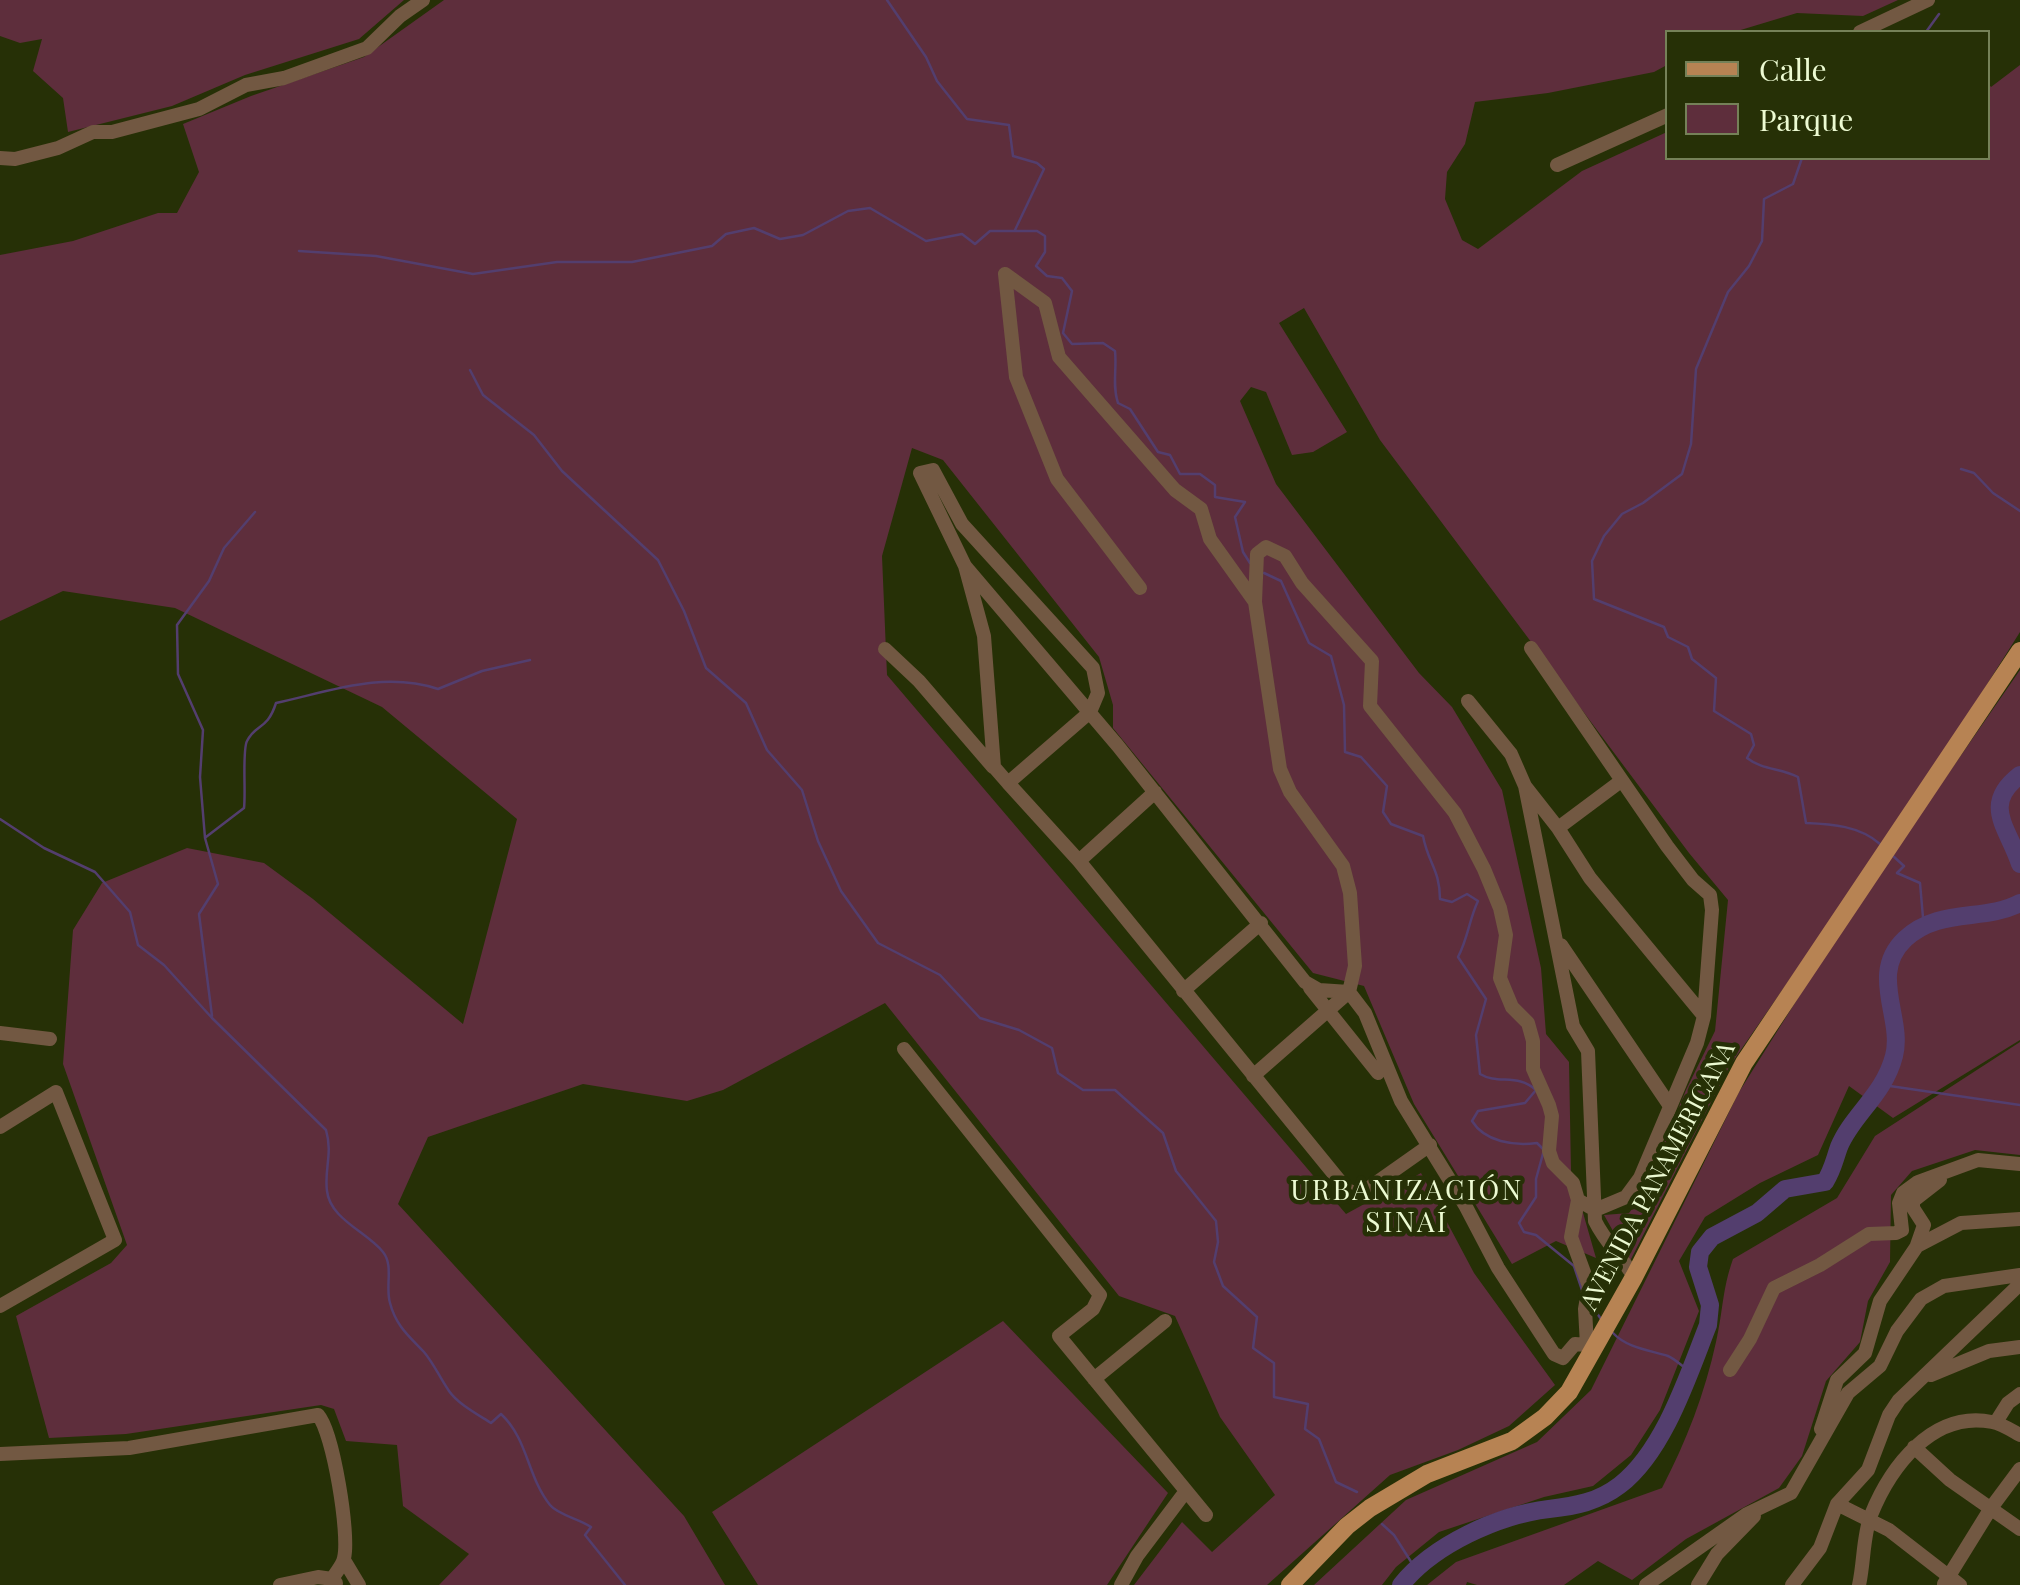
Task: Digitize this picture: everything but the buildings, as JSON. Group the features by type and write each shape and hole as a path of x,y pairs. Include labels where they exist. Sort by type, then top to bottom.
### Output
{"main road":[{"name":"AVENIDA PANAMERICANA","path":"1290,1585 1348,1526 1386,1497 1428,1474 1528,1431 1559,1404 1634,1278 1744,1063 2020,650"}],"street":[{"path":"0,158 15,159 58,148 93,132 112,132 199,110 246,86 284,78 367,48 423,0"},
{"path":"1864,30 1928,0"},
{"path":"1557,165 1665,116"},
{"path":"1140,588 1057,479 1016,377 1005,274 1045,304 1059,357 1175,490 1201,509 1210,540 1255,602"},
{"path":"994,767 984,636 965,566 920,473 933,470 962,524 1093,668 1098,693 1090,712 1008,783"},
{"path":"1253,1076 1349,992 1355,966 1350,893 1344,866 1290,792 1280,768 1255,602 1257,554 1266,546 1285,556 1302,583 1372,660 1370,706 1455,813 1500,908 1506,935 1500,978 1512,1007 1528,1023 1533,1041 1533,1069 1550,1105 1549,1150 1553,1163 1573,1183 1578,1200 1572,1237 1589,1286 1585,1309 1592,1347 1575,1344 1564,1358 1554,1354 1480,1238 1466,1206 1401,1102 1365,1013 1349,992 1319,990 1305,982"},
{"path":"965,566 1090,712 1378,1072"},
{"path":"1531,648 1692,880 1710,895 1712,910 1704,1016 1696,1043 1646,1166 1626,1197 1594,1210"},
{"path":"885,649 920,682 1078,861 1352,1194 1366,1192 1430,1146"},
{"path":"1468,701 1510,754 1524,786 1573,1026 1588,1051 1594,1210 1602,1237 1634,1278"},
{"path":"1558,828 1621,781"},
{"path":"1524,786 1558,828 1590,878 1704,1016"},
{"path":"1078,861 1154,792"},
{"path":"1184,991 1260,923"},
{"path":"1558,940 1670,1106"},
{"path":"0,1033 50,1039"},
{"path":"904,1049 1100,1295 1093,1309 1058,1336 1206,1515"},
{"path":"0,1127 56,1092 115,1240 0,1306"},
{"path":"1730,1370 1774,1288 1869,1234 1896,1234 1902,1230 1899,1203 1903,1194 1918,1182 1978,1160 2020,1164"},
{"path":"1812,1458 1837,1380 1864,1353 1880,1301 1917,1246 1924,1225 1913,1202 1938,1181 1978,1160"},
{"path":"1578,1200 1594,1210"},
{"path":"1917,1246 1961,1223 2020,1220"},
{"path":"1646,1585 1706,1540 1764,1505 1791,1494 1848,1393 1880,1366 1896,1331 1922,1298 1944,1286 2020,1275"},
{"path":"1792,1585 1820,1548 1838,1504 1868,1470 1889,1415 1917,1382 2020,1284"},
{"path":"1094,1380 1164,1321"},
{"path":"1917,1382 1989,1352 2020,1347"},
{"path":"1996,1422 2008,1402 2020,1394"},
{"path":"0,1454 128,1448 318,1415 328,1437 345,1532 344,1560 334,1582 318,1577 280,1585"},
{"path":"1859,1585 1869,1519 1900,1464 1927,1435 1946,1427 1996,1422 2020,1435"},
{"path":"1914,1448 1950,1480 2020,1529"},
{"path":"1838,1504 1889,1530 1950,1582 1991,1508 2020,1468"},
{"path":"1121,1585 1186,1491"},
{"path":"1698,1585 1716,1554 1764,1505"},
{"path":"344,1560 359,1585"}],"green space":[{"path":"0,0 404,0 359,39 245,75 172,106 68,132 63,98 33,71 42,39 20,43 0,36"},
{"path":"444,0 1898,0 1863,16 1797,13 1741,30 1665,30 1665,66 1654,72 1548,93 1475,102 1465,144 1447,172 1445,199 1462,240 1478,249 1582,171 1665,133 1665,160 1990,160 1990,86 2020,65 2020,632 1918,794 1729,1067 1630,1261 1604,1215 1629,1213 1642,1196 1715,1031 1728,900 1380,440 1304,308 1279,323 1347,432 1313,452 1292,455 1266,392 1251,387 1240,401 1276,484 1419,673 1452,707 1502,790 1541,968 1546,1034 1569,1062 1571,1171 1596,1258 1556,1241 1512,1264 1414,1104 1364,986 1313,973 1113,728 1113,705 1099,657 943,460 912,448 882,556 887,675 1346,1214 1421,1173 1474,1273 1555,1385 1509,1426 1390,1475 1267,1585 1134,1585 1182,1522 1212,1552 1275,1495 1220,1417 1175,1316 1119,1296 885,1003 723,1090 687,1101 583,1084 428,1137 398,1204 684,1516 725,1585 439,1585 469,1554 403,1506 397,1445 346,1441 334,1409 321,1405 126,1434 49,1438 16,1316 111,1263 127,1245 63,1064 73,930 102,883 187,848 264,863 463,1024 517,819 382,707 175,608 63,591 0,621 0,255 73,241 158,213 177,213 199,172 183,124 364,57"},
{"path":"2020,670 2020,1040 1893,1118 1849,1086 1818,1155 1760,1183 1705,1217 1679,1261 1699,1311 1660,1410 1631,1455 1593,1486 1544,1497 1439,1532 1396,1567 1382,1585 1314,1585 1406,1500 1537,1442 1591,1390 1739,1092 1847,920"},
{"path":"2020,1042 2020,1155 1975,1150 1912,1171 1891,1195 1890,1262 1868,1301 1860,1342 1826,1381 1802,1456 1779,1488 1686,1539 1632,1580 1598,1561 1564,1585 1427,1585 1456,1562 1662,1488 1687,1435 1706,1380 1733,1259 1837,1198 1875,1136"},
{"path":"1003,1321 1168,1493 1107,1585 758,1585 712,1512"}],"waterway":[{"path":"887,0 926,57 937,81 967,119 1009,125 1013,156 1044,169 1015,230"},
{"path":"1927,30 1939,14"},
{"path":"1801,160 1793,184 1764,199 1762,241 1749,266 1728,292 1696,369 1691,444 1682,474 1622,514 1604,536 1592,561 1594,599 1664,627 1668,637 1688,647 1692,659 1716,678 1714,711 1751,734 1754,745 1747,758 1798,777 1806,823 1855,830 1880,844"},
{"path":"299,251 376,256 473,274 557,262 632,262 712,246 726,234 754,228 780,239 803,235 848,211 870,208 926,241 962,234 975,244 990,231 1037,231 1045,236 1045,252 1036,266 1047,276 1062,278 1072,291 1063,333 1072,344 1103,343 1115,351 1118,403 1130,409 1158,452 1170,455 1180,474 1200,474 1215,485 1215,497 1245,502 1235,517 1243,552 1250,563"},
{"path":"470,370 483,395 534,435 562,471 658,560 684,611 706,668 746,703 767,750 802,790 818,841 841,891 878,943 940,975 980,1018 1019,1030 1052,1048 1058,1073 1083,1090 1115,1090 1163,1133 1176,1171 1216,1221 1218,1242 1214,1262 1223,1286 1257,1317 1253,1348 1274,1363 1274,1397 1308,1404 1305,1429 1319,1439 1336,1482 1357,1492"},
{"path":"1961,469 1974,473 1993,493 2020,511"},
{"path":"212,1016 199,914 218,884 205,838 200,777 203,730 178,674 177,625 209,581 224,548 255,512"},
{"path":"1264,573 1281,581 1309,643 1331,656 1344,705 1345,752 1361,757 1387,786 1383,812 1391,824 1423,836 1440,899 1452,902 1467,894 1478,901 1458,957 1486,999 1476,1035 1480,1074 1522,1082 1536,1090 1525,1103 1478,1111 1472,1121 1492,1138 1537,1143 1544,1150 1536,1179 1536,1197 1519,1223 1524,1232 1536,1235 1574,1266 1582,1290"},
{"path":"206,837 244,808 246,746 250,735 269,718 276,703 377,682 438,689 482,671 530,660"},
{"path":"2020,775 2008,786 2000,807 2020,864"},
{"path":"0,819 44,848 95,872 130,912 138,945 164,965 326,1130 330,1201 342,1217 383,1252 389,1270 389,1297 399,1324 428,1357 457,1400 491,1423 501,1414 510,1424 542,1494 558,1512 591,1527 585,1535 625,1585"},
{"path":"1893,856 1904,866 1897,873 1920,883 1924,929"},
{"path":"1401,1585 1430,1557 1468,1534 1529,1512 1595,1499 1612,1491 1636,1470 1673,1411 1708,1325 1710,1305 1698,1267 1700,1252 1712,1237 1757,1213 1785,1189 1825,1182 1845,1136 1889,1070 1896,1041 1888,981 1894,953 1905,939 1932,923 2020,903"},
{"path":"1883,1085 2020,1105"},
{"path":"1591,1305 1601,1319"},
{"path":"1613,1333 1632,1345 1671,1357 1689,1371"},
{"path":"1382,1524 1415,1568"}],"district":[{"name":"URBANIZACIÓN SINAÍ","path":"1407,1207"}]}
